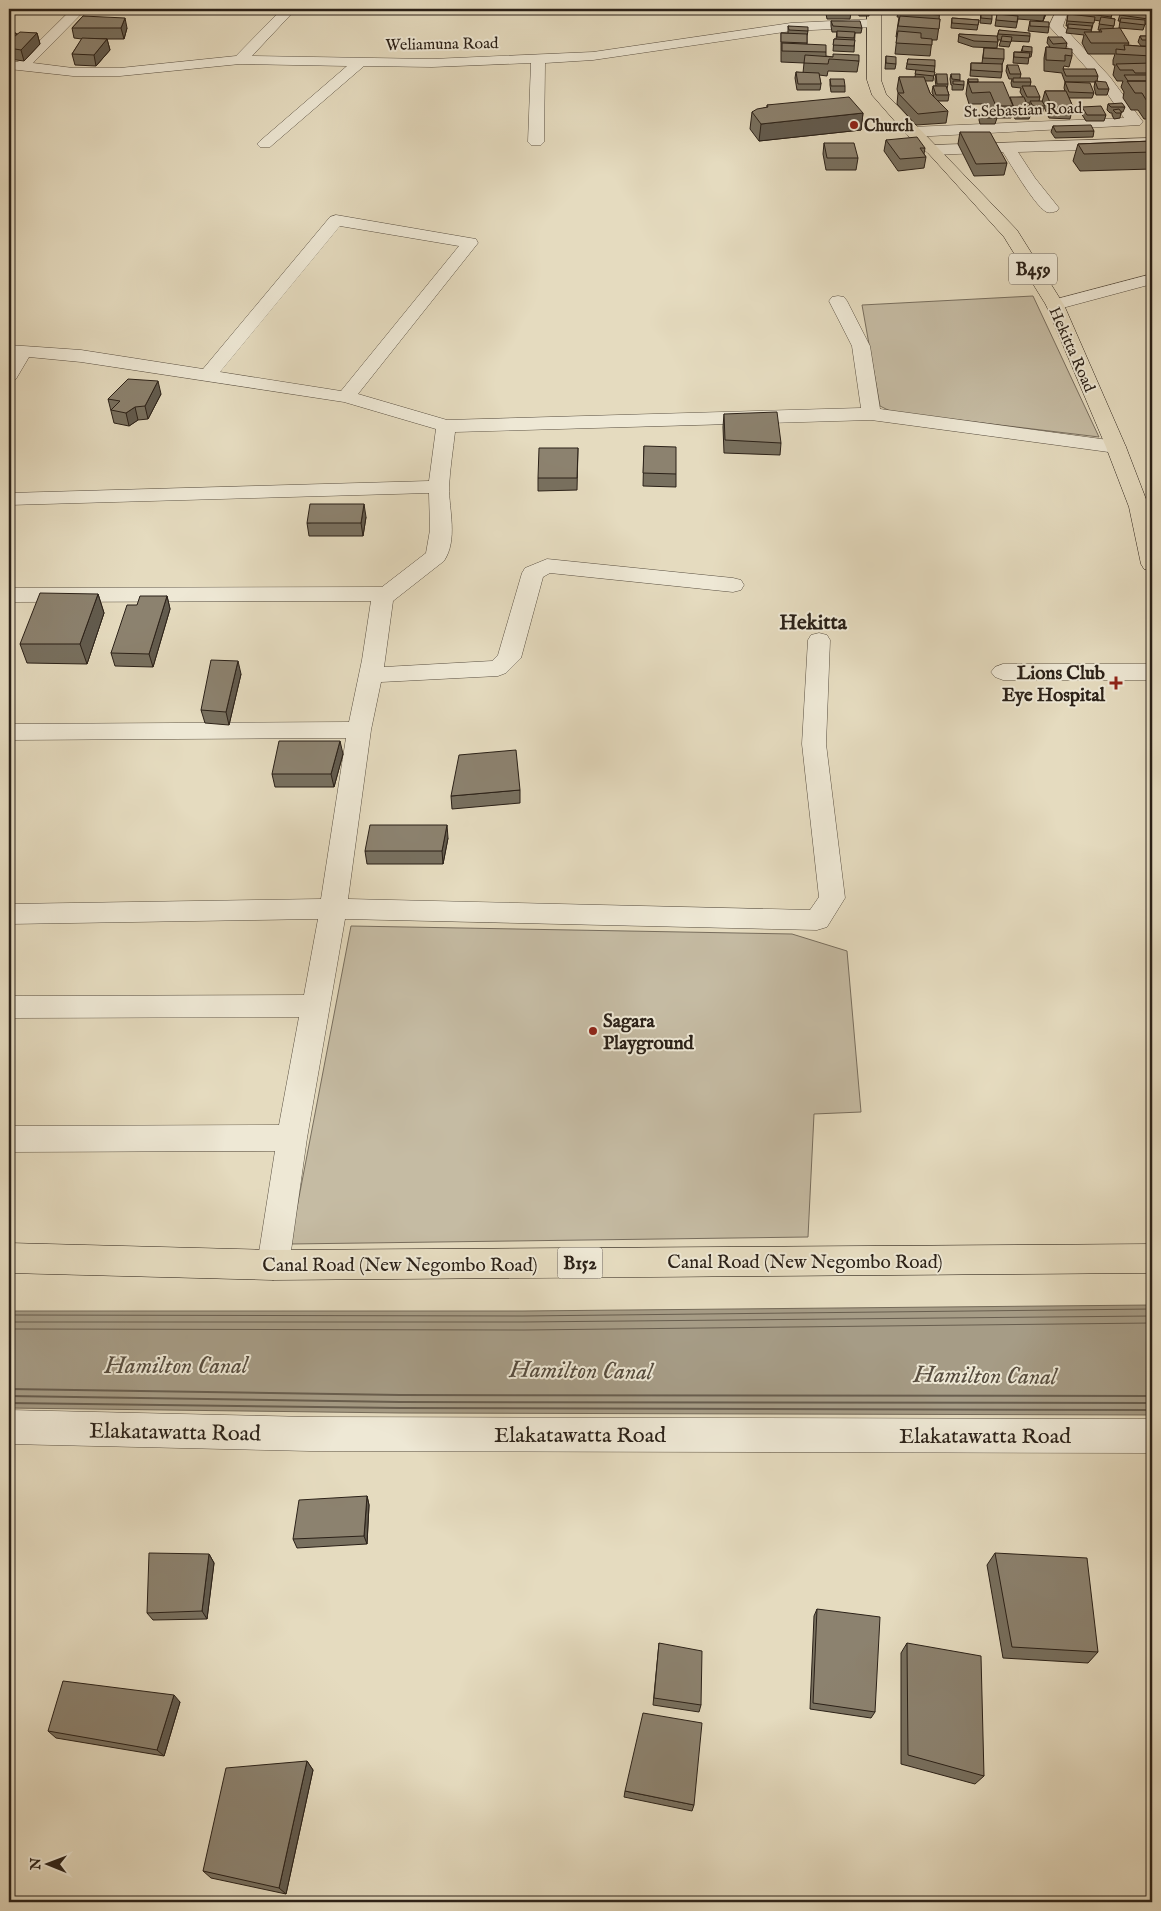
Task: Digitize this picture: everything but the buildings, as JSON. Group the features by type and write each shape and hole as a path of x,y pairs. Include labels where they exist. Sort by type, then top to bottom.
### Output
{"main road":[{"name":"Hekitta Road","path":"874,16 874,80 879,95 912,132 933,150 1011,234 1055,305 1116,447 1146,508 1152,564"},
{"name":"Canal Road (New Negombo Road)","path":"9,1258 273,1265 1152,1258"}],"street":[{"path":"15,66 79,9"},
{"path":"240,60 289,9"},
{"name":"St.Sebastian Road","path":"912,132 1135,122 1106,80 1056,26 1062,9"},
{"name":"Weliamuna Road","path":"15,66 73,72 120,72 240,60 432,63 593,56 874,16"},
{"path":"536,142 538,59"},
{"path":"265,144 360,62"},
{"path":"933,150 1152,143"},
{"path":"1007,147 1029,181 1051,208"},
{"path":"208,375 336,220 470,243 346,397"},
{"path":"1055,305 1152,279"},
{"path":"838,301 861,346 871,414"},
{"path":"9,375 16,351 81,356 346,397 446,426 871,414 1116,447"},
{"path":"273,1265 292,1138 333,909 382,598 436,556 440,530 439,487 446,426"},
{"path":"9,499 439,487"},
{"path":"371,675 498,668 509,658 533,573 548,566 732,585"},
{"path":"9,595 387,594"},
{"path":"9,914 333,909 817,920 832,898 814,744 819,640"},
{"path":"1004,672 1152,672"},
{"path":"9,732 360,730"},
{"path":"9,1007 317,1006"},
{"path":"9,1140 292,1138"},
{"name":"Elakatawatta Road","path":"9,1427 310,1434 1152,1436"}],"shaded area":[{"path":"1033,296 1099,437 892,412 880,406 862,305"},
{"name":"Sagara Playground","path":"351,926 792,934 847,951 861,1112 814,1114 808,1237 290,1244"}],"water":[{"name":"Hamilton Canal","path":"1152,1305 1152,1415 400,1413 9,1408 9,1311 523,1311"}],"place":[{"name":"Church","path":"854,125"},
{"name":"Lions Club Eye Hospital","path":"1116,683"},
{"name":"Sagara Playground","path":"593,1031"}],"district":[{"name":"Hekitta","path":"813,622"}]}
